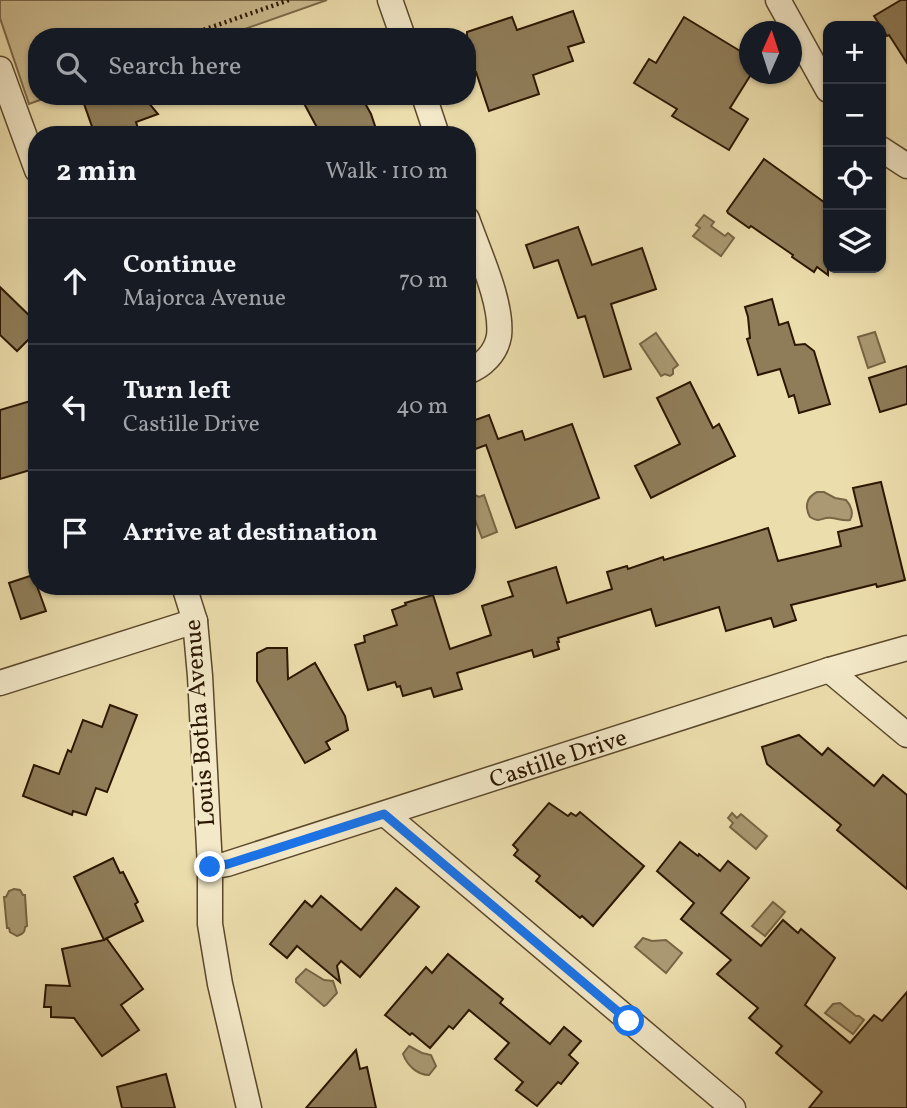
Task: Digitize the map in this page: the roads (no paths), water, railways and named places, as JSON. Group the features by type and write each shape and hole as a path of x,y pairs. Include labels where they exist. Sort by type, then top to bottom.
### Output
{"street":[{"path":"390,0 400,28"},
{"path":"778,0 825,84"},
{"path":"0,69 28,145"},
{"path":"427,105 435,126"},
{"path":"886,152 907,166"},
{"path":"476,245 493,293 499,337 489,357 476,367"},
{"name":"Louis Botha Avenue","path":"187,595 195,621 200,677 210,867 210,924 220,984 249,1108"},
{"path":"0,683 195,621"},
{"name":"Castille Drive","path":"210,867 228,864 829,670 907,648"},
{"path":"829,670 907,735"},
{"path":"384,814 733,1108"}]}
